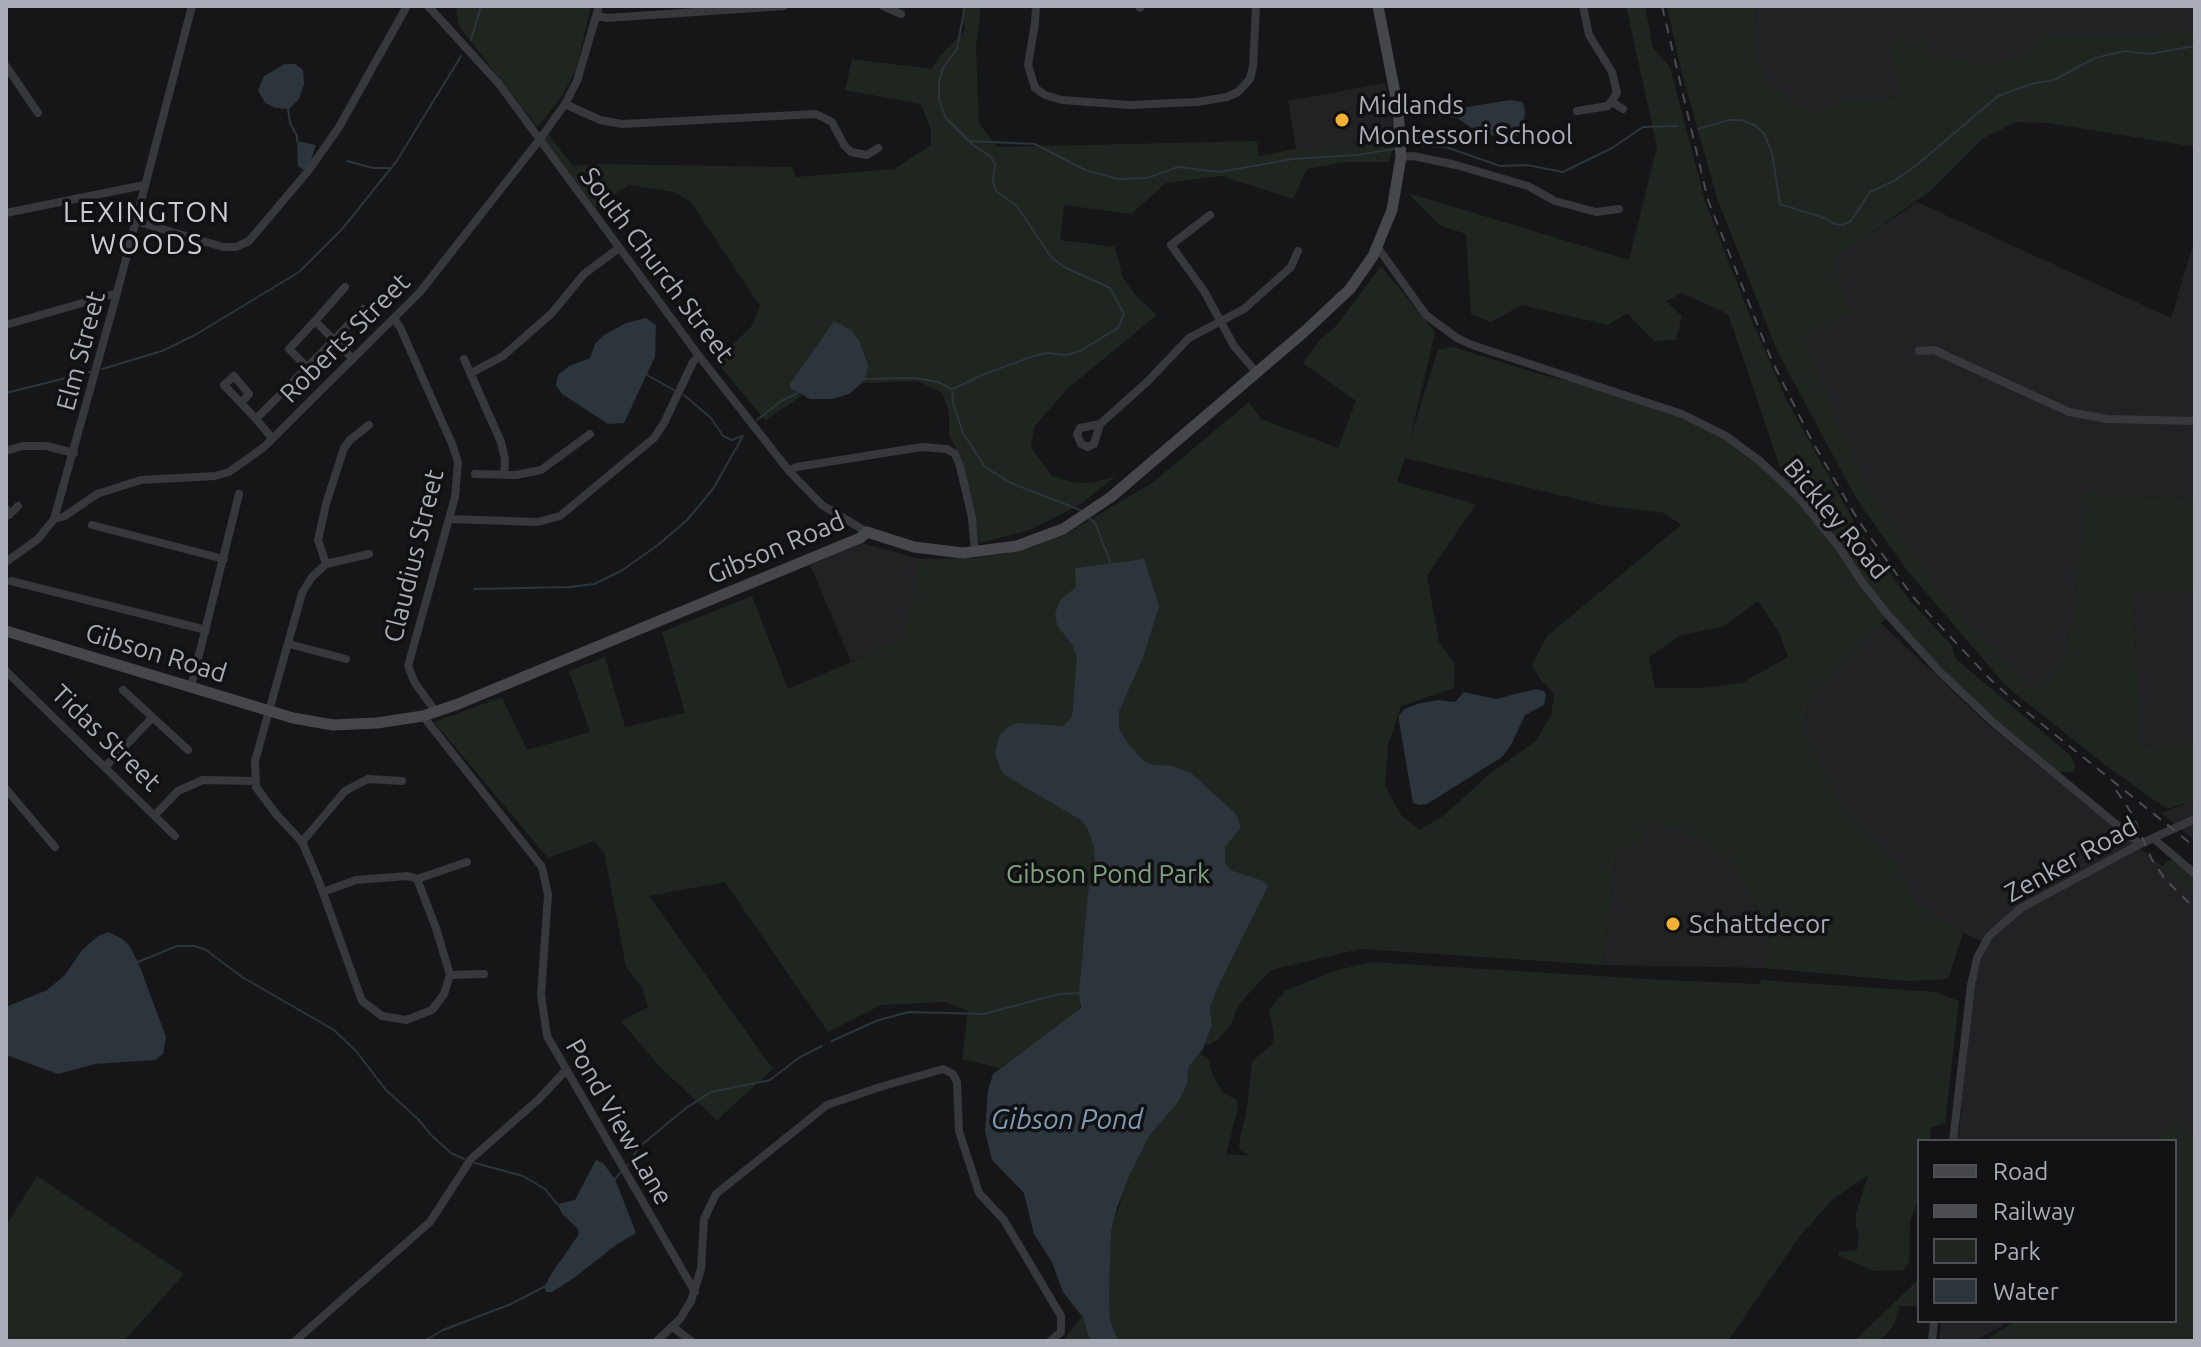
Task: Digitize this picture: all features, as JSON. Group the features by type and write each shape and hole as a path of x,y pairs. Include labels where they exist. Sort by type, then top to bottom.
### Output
{"street":[{"name":"Elm Street","path":"54,519 192,6"},
{"path":"135,221 223,247 236,247 249,241 309,170 339,127 407,6"},
{"name":"South Church Street","path":"428,6 499,84 699,356 789,471 822,505 867,532"},
{"name":"Roberts Street","path":"6,562 38,539 54,519 65,516 97,494 128,482 215,476 229,472 252,458 437,274 565,104 584,63 599,6"},
{"path":"597,16 607,18 784,6"},
{"path":"883,6 901,14"},
{"path":"1036,6 1028,65 1035,88 1062,100 1129,105 1197,102 1238,92 1247,84 1253,67 1256,6"},
{"name":"Gibson Road","path":"6,631 271,712 333,725 361,725 436,712 860,538 867,532 929,550 975,553 1017,546 1063,529 1101,505 1257,373 1342,297 1378,248 1396,194 1401,157 1398,108 1378,6"},
{"path":"1577,111 1602,109 1612,102 1617,93 1610,68 1589,35 1583,6"},
{"path":"6,66 38,113"},
{"path":"1612,102 1623,109"},
{"path":"565,104 600,120 622,124 827,113 851,152 867,155 878,148"},
{"path":"1401,157 1413,156 1456,165 1528,186 1555,201 1596,212 1619,209"},
{"path":"6,213 144,185"},
{"path":"1210,215 1171,245 1200,284 1234,346 1257,373"},
{"path":"471,373 512,348 552,313 584,274 619,248"},
{"name":"Bickley Road","path":"1378,248 1426,315 1457,338 1682,414 1726,436 1760,461 1799,498 1889,616 1940,672 1995,724 2140,844"},
{"path":"1100,424 1189,338 1244,309 1291,267 1298,251"},
{"path":"307,367 289,349 345,287"},
{"path":"9,324 117,293"},
{"path":"256,419 363,309"},
{"name":"Claudius Street","path":"394,319 456,453 458,478 449,519 408,666 415,683 436,712"},
{"path":"315,321 353,359"},
{"path":"1919,351 1934,350 2069,412 2107,419 2195,421"},
{"path":"449,519 530,522 560,516 654,438 699,356"},
{"path":"464,359 501,442 505,459 504,475"},
{"path":"241,403 272,438"},
{"path":"326,564 318,540 326,504 344,448 369,425"},
{"path":"475,474 524,475 541,470 590,434"},
{"path":"6,451 22,446 46,446 74,453"},
{"path":"789,471 796,467 908,449 937,446 947,449 955,454 960,466 972,518 975,553"},
{"path":"191,687 239,494"},
{"path":"6,509 9,515 18,506"},
{"path":"92,525 224,559"},
{"path":"369,554 326,564 312,577 302,593 255,761 256,787 302,842 362,1001 382,1016 406,1020 432,1010 444,994 450,975 417,879"},
{"path":"11,581 206,630"},
{"path":"289,644 346,659"},
{"name":"Tidas Street","path":"6,671 175,836"},
{"path":"123,690 188,750"},
{"name":"Pond View Lane","path":"423,716 542,867 548,902 541,982 543,1016 549,1041 695,1292"},
{"path":"105,767 152,718"},
{"path":"302,842 345,791 368,779 402,781"},
{"path":"155,815 178,791 203,780 256,781"},
{"path":"6,789 55,847"},
{"name":"Zenker Road","path":"1953,1139 1974,969 1982,946 1995,927 2021,908 2140,844 2195,819"},
{"path":"2153,838 2195,874"},
{"path":"323,892 356,880 408,876 417,879 467,862"},
{"path":"450,975 484,974"},
{"name":"Pond View Lane","path":"657,1341 687,1310 695,1292 701,1269 704,1219 716,1194 827,1105 943,1069 953,1074 957,1082 959,1131 979,1193 1015,1237 1061,1316 1061,1332 1050,1341"},
{"path":"295,1341 430,1222 471,1159 539,1099 566,1070"},
{"path":"673,1327 691,1341"}],"shaded area":[{"path":"1755,6 2195,6 2195,32 2033,45 2022,57 1995,64 1928,56 1892,44 1900,97 1845,101 1818,111 1788,102 1763,79 1757,56"},
{"name":"Midlands Montessori School","path":"1385,83 1392,110 1394,143 1376,145 1366,140 1310,152 1296,149 1288,101"},
{"path":"1917,202 2171,318 2195,238 2195,496 2137,498 2089,492 2081,501 2082,531 2073,619 2061,665 2045,685 2029,688 1971,629 1926,576 1866,486 1822,387 1805,337 1849,314 1833,258"},
{"path":"862,543 920,559 903,640 851,662 810,565"},
{"path":"2137,590 2195,590 2195,742 2141,745 2133,602"},
{"path":"1881,623 1986,723 2195,893 2195,1135 2180,1121 2159,1139 1958,1139 1974,979 1988,944 1963,933 1916,904 1899,869 1844,812 1804,731 1808,702 1860,641"},
{"path":"2195,800 2195,840 2161,813"},
{"path":"1647,824 1680,829 1730,860 1771,929 1764,968 1603,965 1617,847"},
{"path":"1941,1323 2006,1323 1975,1341 1939,1341"}],"green space":[{"path":"459,6 591,6 576,70 561,98 537,127 459,26 456,10"},
{"path":"961,6 981,6 976,47 979,124 998,147 1257,141 1259,156 1296,149 1310,152 1366,140 1376,144 1394,143 1389,162 1346,162 1307,169 1293,199 1221,176 1166,183 1131,214 1064,205 1060,240 1115,247 1123,278 1136,296 1157,315 1067,389 1034,427 1031,447 1051,475 1072,482 1091,483 1116,476 1082,503 1056,517 1027,531 980,543 961,457 949,435 949,412 942,393 918,381 862,383 867,374 866,358 860,342 793,389 802,396 765,420 710,354 732,345 751,327 760,306 691,202 674,192 629,185 595,207 543,140 548,134 573,166 792,167 796,177 894,169 931,145 931,130 921,104 845,90 852,59 932,69 938,58 965,30"},
{"name":"Gibson Pond Park","path":"1626,6 1645,6 1653,48 1670,67 1705,201 1752,321 1787,401 1858,529 1908,598 1952,646 1956,659 2070,755 2075,765 2073,772 2054,772 1995,724 1889,616 1860,641 1808,702 1804,731 1844,812 1899,869 1916,904 1963,933 1948,979 1907,981 1764,968 1771,929 1730,860 1680,829 1648,824 1639,846 1617,847 1603,965 1360,949 1271,970 1239,1004 1230,1026 1209,1045 1205,1043 1212,1025 1210,1008 1216,989 1080,1000 1078,1012 1000,1068 962,1059 968,1011 945,1002 881,1005 828,1032 725,882 649,896 773,1069 717,1120 659,1066 621,1021 648,1007 642,987 626,967 604,852 594,841 548,858 434,722 502,697 527,750 590,732 569,671 605,657 625,727 685,713 662,632 752,596 788,689 903,640 920,559 1002,554 1066,534 1152,483 1249,402 1261,419 1338,448 1356,401 1303,363 1320,340 1336,326 1381,266 1435,332 1410,439 1438,350 1453,347 1536,373 1654,403 1699,422 1784,479 1728,314 1682,293 1666,301 1682,316 1676,340 1654,341 1627,313 1608,325 1522,305 1491,322 1471,314 1466,234 1441,226 1408,193 1629,260 1657,147","holes":["1405,458 1601,505 1664,513 1681,525 1547,636 1532,665 1554,694 1551,715 1536,741 1492,772 1443,816 1419,830 1401,815 1385,786 1388,745 1401,706 1454,688 1455,665 1439,642 1427,576 1476,504 1397,482","1758,601 1779,632 1788,657 1742,683 1703,688 1655,688 1649,657 1681,635 1723,627"]},
{"path":"1667,6 1755,6 1757,56 1763,79 1788,102 1818,111 1845,101 1900,97 1891,44 1925,38 1929,56 1995,64 2022,57 2033,45 2035,35 2195,32 2195,147 2049,123 2016,122 1982,139 1929,192 1834,258 1849,314 1805,337 1822,387 1866,486 1926,576 1971,629 2029,688 2045,684 2061,665 2073,619 2082,531 2080,502 2089,492 2137,498 2195,496 2195,590 2137,590 2133,602 2141,745 2195,742 2195,800 2167,809 2105,765 2006,686 1906,569 1856,498 1777,351 1717,198 1682,74"},
{"path":"2170,860 2195,866 2195,894 2162,866"},
{"path":"1371,962 1664,980 1760,984 1761,980 1935,992 1959,1001 1945,1123 1930,1128 1931,1139 1917,1139 1917,1202 1910,1222 1909,1263 1903,1270 1874,1271 1839,1256 1839,1252 1857,1250 1859,1235 1856,1213 1868,1175 1833,1199 1799,1237 1728,1341 1062,1341 1082,1317 1063,1292 1052,1262 1034,1234 1024,1193 1112,1227 1129,1177 1150,1135 1178,1102 1187,1085 1189,1066 1199,1053 1208,1058 1213,1076 1224,1094 1236,1099 1238,1108 1226,1154 1251,1156 1240,1150 1239,1145 1252,1061 1272,1045 1274,1035 1269,1010 1285,991 1334,971"},
{"path":"2180,1120 2195,1135 2195,1341 1984,1341 2013,1323 2177,1323 2177,1139 2159,1139"},
{"path":"37,1176 184,1274 124,1341 6,1341 6,1226"},
{"path":"1917,1281 1917,1306 1899,1306 1894,1325 1880,1341 1854,1341"}],"water":[{"path":"285,64 295,64 303,70 304,84 299,99 289,109 265,103 258,90 264,76"},
{"path":"1510,100 1523,102 1525,112 1522,133 1512,139 1479,133 1457,118 1434,116 1436,112"},
{"path":"297,141 316,145 309,166 304,170 298,166"},
{"path":"646,318 656,325 655,357 624,423 608,424 562,394 556,385 558,375 569,366 590,358 595,344 604,335 626,323"},
{"path":"834,321 851,330 860,342 868,365 867,374 849,394 832,399 810,399 790,388 790,384"},
{"name":"Gibson Pond","path":"1144,559 1159,606 1143,658 1119,711 1119,729 1145,762 1173,766 1192,774 1236,814 1241,827 1225,847 1225,862 1230,870 1263,881 1268,886 1217,989 1210,1008 1212,1025 1203,1049 1189,1066 1187,1085 1178,1102 1150,1135 1117,1208 1111,1231 1109,1296 1110,1320 1118,1341 1090,1341 1083,1317 1063,1292 1052,1262 1034,1234 1024,1193 992,1160 985,1131 988,1090 993,1074 1081,1008 1079,993 1088,892 1095,866 1094,848 1088,829 1081,820 1006,776 995,753 999,736 1010,726 1018,723 1063,726 1072,717 1077,658 1073,646 1057,625 1055,614 1060,600 1076,587 1075,568"},
{"path":"1536,689 1544,691 1546,695 1544,705 1525,715 1502,757 1427,804 1413,803 1399,721 1399,715 1405,709 1439,700 1455,702 1464,692 1496,699"},
{"path":"108,932 129,945 138,962 166,1037 163,1054 155,1060 95,1064 58,1074 6,1055 6,1007 47,990 65,975 82,950 98,936"},
{"path":"596,1160 603,1163 615,1179 636,1233 574,1278 552,1292 546,1292 544,1287 579,1234 557,1204 575,1200"}],"waterway":[{"path":"471,40 481,6"},
{"path":"953,389 1034,356 1047,353 1067,355 1080,351 1118,328 1124,314 1110,288 1064,267 1051,257 1017,206 996,191 993,181 995,165 991,157 973,145 946,118 939,100 939,81 943,68 957,49 965,6"},
{"path":"1698,129 1729,120 1755,125 1764,134 1772,153 1780,204 1843,225 1851,221 1870,192 1894,181 1918,164 1998,96 2031,84 2054,80 2095,58 2125,51 2149,54 2195,46"},
{"path":"102,369 162,351 195,335 299,272 343,228 396,162 461,56"},
{"path":"288,109 297,141"},
{"path":"1411,145 1446,147 1500,166 1527,165 1563,172 1612,148 1643,127 1677,126"},
{"path":"969,141 1035,144 1085,170 1118,179 1147,178 1178,167 1219,172 1293,159 1394,149"},
{"path":"347,161 373,168 389,168"},
{"path":"6,393 90,372"},
{"path":"647,375 674,390"},
{"path":"864,379 915,378 938,382 951,389"},
{"path":"952,389 953,403 963,433 985,467 1011,483 1080,510"},
{"path":"757,420 781,401 798,393"},
{"path":"684,395 711,418 723,436 732,440 742,436"},
{"path":"474,589 570,587 594,584 621,571 687,520 713,489 743,436"},
{"path":"1088,517 1095,523 1111,564"},
{"path":"138,962 177,946 206,950 242,977 334,1030 356,1051 386,1090 431,1135 451,1153 464,1159"},
{"path":"832,1041 876,1021 908,1012 984,1014 1059,994 1079,993"},
{"path":"628,1165 639,1147 686,1108 711,1092 770,1080 800,1057 822,1046"},
{"path":"475,1163 523,1176 545,1189 557,1204"},
{"path":"615,1179 620,1173"},
{"path":"424,1341 544,1287"}],"railway":[{"path":"1662,6 1708,200 1772,361 1812,441 1858,520 1913,597 1990,679 2195,847"},
{"path":"2116,790 2132,814 2152,860 2165,879 2195,909"}],"place":[{"name":"Midlands Montessori School","path":"1342,120"},
{"name":"Schattdecor","path":"1673,924"}],"district":[{"name":"LEXINGTON WOODS","path":"147,229"}]}
